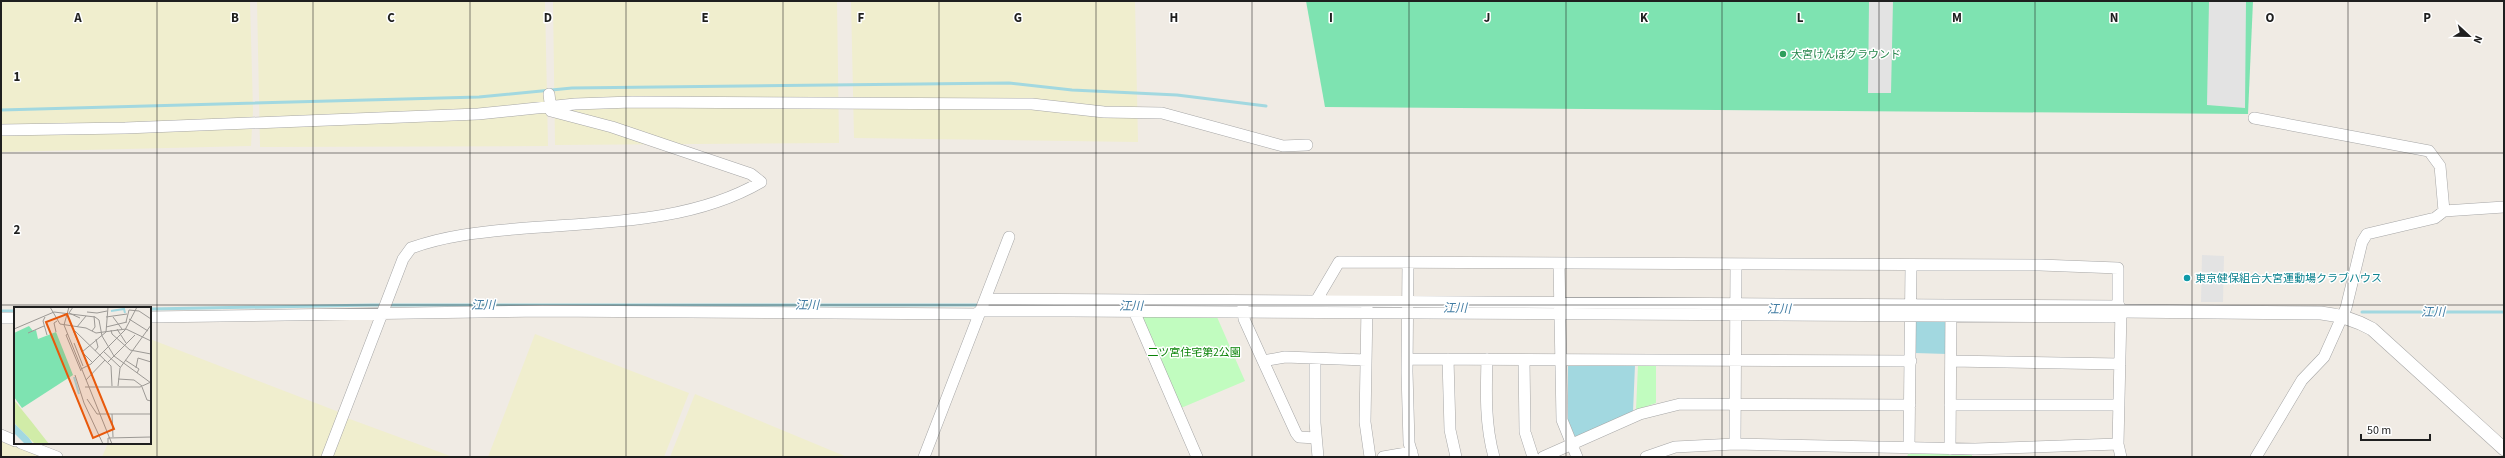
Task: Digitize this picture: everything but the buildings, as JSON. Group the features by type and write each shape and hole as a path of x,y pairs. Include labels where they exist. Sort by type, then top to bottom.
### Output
{"street":[{"path":"328,457 403,259 411,248 474,233 618,220 686,211 749,189 761,182 751,174 612,127 551,111 549,94"},
{"path":"1,130 49,131 478,114 551,106 697,101 1015,103 1104,112 1162,113 1283,146 1307,145"},
{"path":"2254,118 2429,151 2440,166 2444,211"},
{"path":"2256,457 2302,380 2324,357 2342,316 2362,242 2367,234 2435,218 2444,211 2504,207"},
{"path":"924,457 1009,237"},
{"path":"1316,301 1339,262 2118,268 2120,309 2118,444 2121,457"},
{"path":"1383,457 1412,454 1409,443 1407,359 1408,263"},
{"path":"1559,264 1562,420 1577,457"},
{"path":"1735,444 1736,264"},
{"path":"1909,448 1911,266"},
{"path":"982,305 1134,311 1243,307 1316,301 1368,307"},
{"path":"982,305 1951,310 2113,317 2120,309 2272,312 2342,316 2372,329 2504,450"},
{"path":"151,317 383,312 542,311 976,314 982,305"},
{"path":"1243,307 1263,361 1296,433 1300,437 1316,438"},
{"path":"1368,307 1365,422 1370,457"},
{"path":"1950,449 1951,310"},
{"path":"1134,311 1197,457"},
{"path":"1,318 14,318"},
{"path":"1263,361 1285,358 1366,360"},
{"path":"1315,358 1316,438 1318,457"},
{"path":"1407,359 1911,360"},
{"path":"1448,359 1450,430 1456,457"},
{"path":"1487,360 1486,410 1488,437 1494,457"},
{"path":"1524,360 1525,432 1533,457"},
{"path":"1951,361 2120,364"},
{"path":"1543,457 1640,414 1680,404 1910,405"},
{"path":"1950,405 2118,405"},
{"path":"1,435 14,441"},
{"path":"24,444 57,457"},
{"path":"1646,457 1735,444 1950,449 1975,453 2118,444"}],"shaded area":[{"path":"1,1 250,1 253,110 251,146 1,152"},
{"path":"257,1 545,1 548,146 260,147"},
{"path":"553,1 837,1 839,143 555,145"},
{"path":"851,1 1135,1 1138,142 854,138"},
{"path":"1869,1 1893,1 1891,93 1868,93"},
{"path":"2209,1 2246,1 2245,108 2207,105"},
{"path":"2202,255 2224,256 2223,302 2201,302"},
{"path":"535,334 689,393 664,457 488,457"},
{"path":"151,339 339,412 321,457 102,457 108,444 151,444"},
{"path":"695,394 847,457 670,457"},
{"path":"347,418 453,457 332,457"},
{"path":"1,438 50,457 1,457"}],"green space":[{"name":"大宮けんぽグラウンド","path":"1306,1 2253,1 2248,114 1325,107"},
{"name":"二ツ宮住宅第2公園","path":"1139,315 1217,317 1245,381 1181,408"},
{"path":"1638,365 1656,365 1656,403 1636,410"},
{"path":"1908,454 1972,454 1972,457 1907,457"}],"water":[{"path":"1915,321 1948,321 1947,354 1915,353"},
{"path":"1635,365 1633,412 1575,437 1568,420 1568,366"}],"waterway":[{"path":"1,110 479,97 572,88 1009,83 1072,90 1177,95 1266,106"},
{"name":"江川","path":"151,309 372,305 980,305"},
{"name":"江川","path":"985,305 1060,306"},
{"name":"江川","path":"1641,309 1843,310"},
{"name":"江川","path":"1,311 14,311"},
{"name":"江川","path":"2362,312 2504,312"}],"place":[{"name":"大宮けんぽグラウンド","path":"1783,54"},
{"name":"東京健保組合大宮運動場クラブハウス","path":"2187,278"}]}
